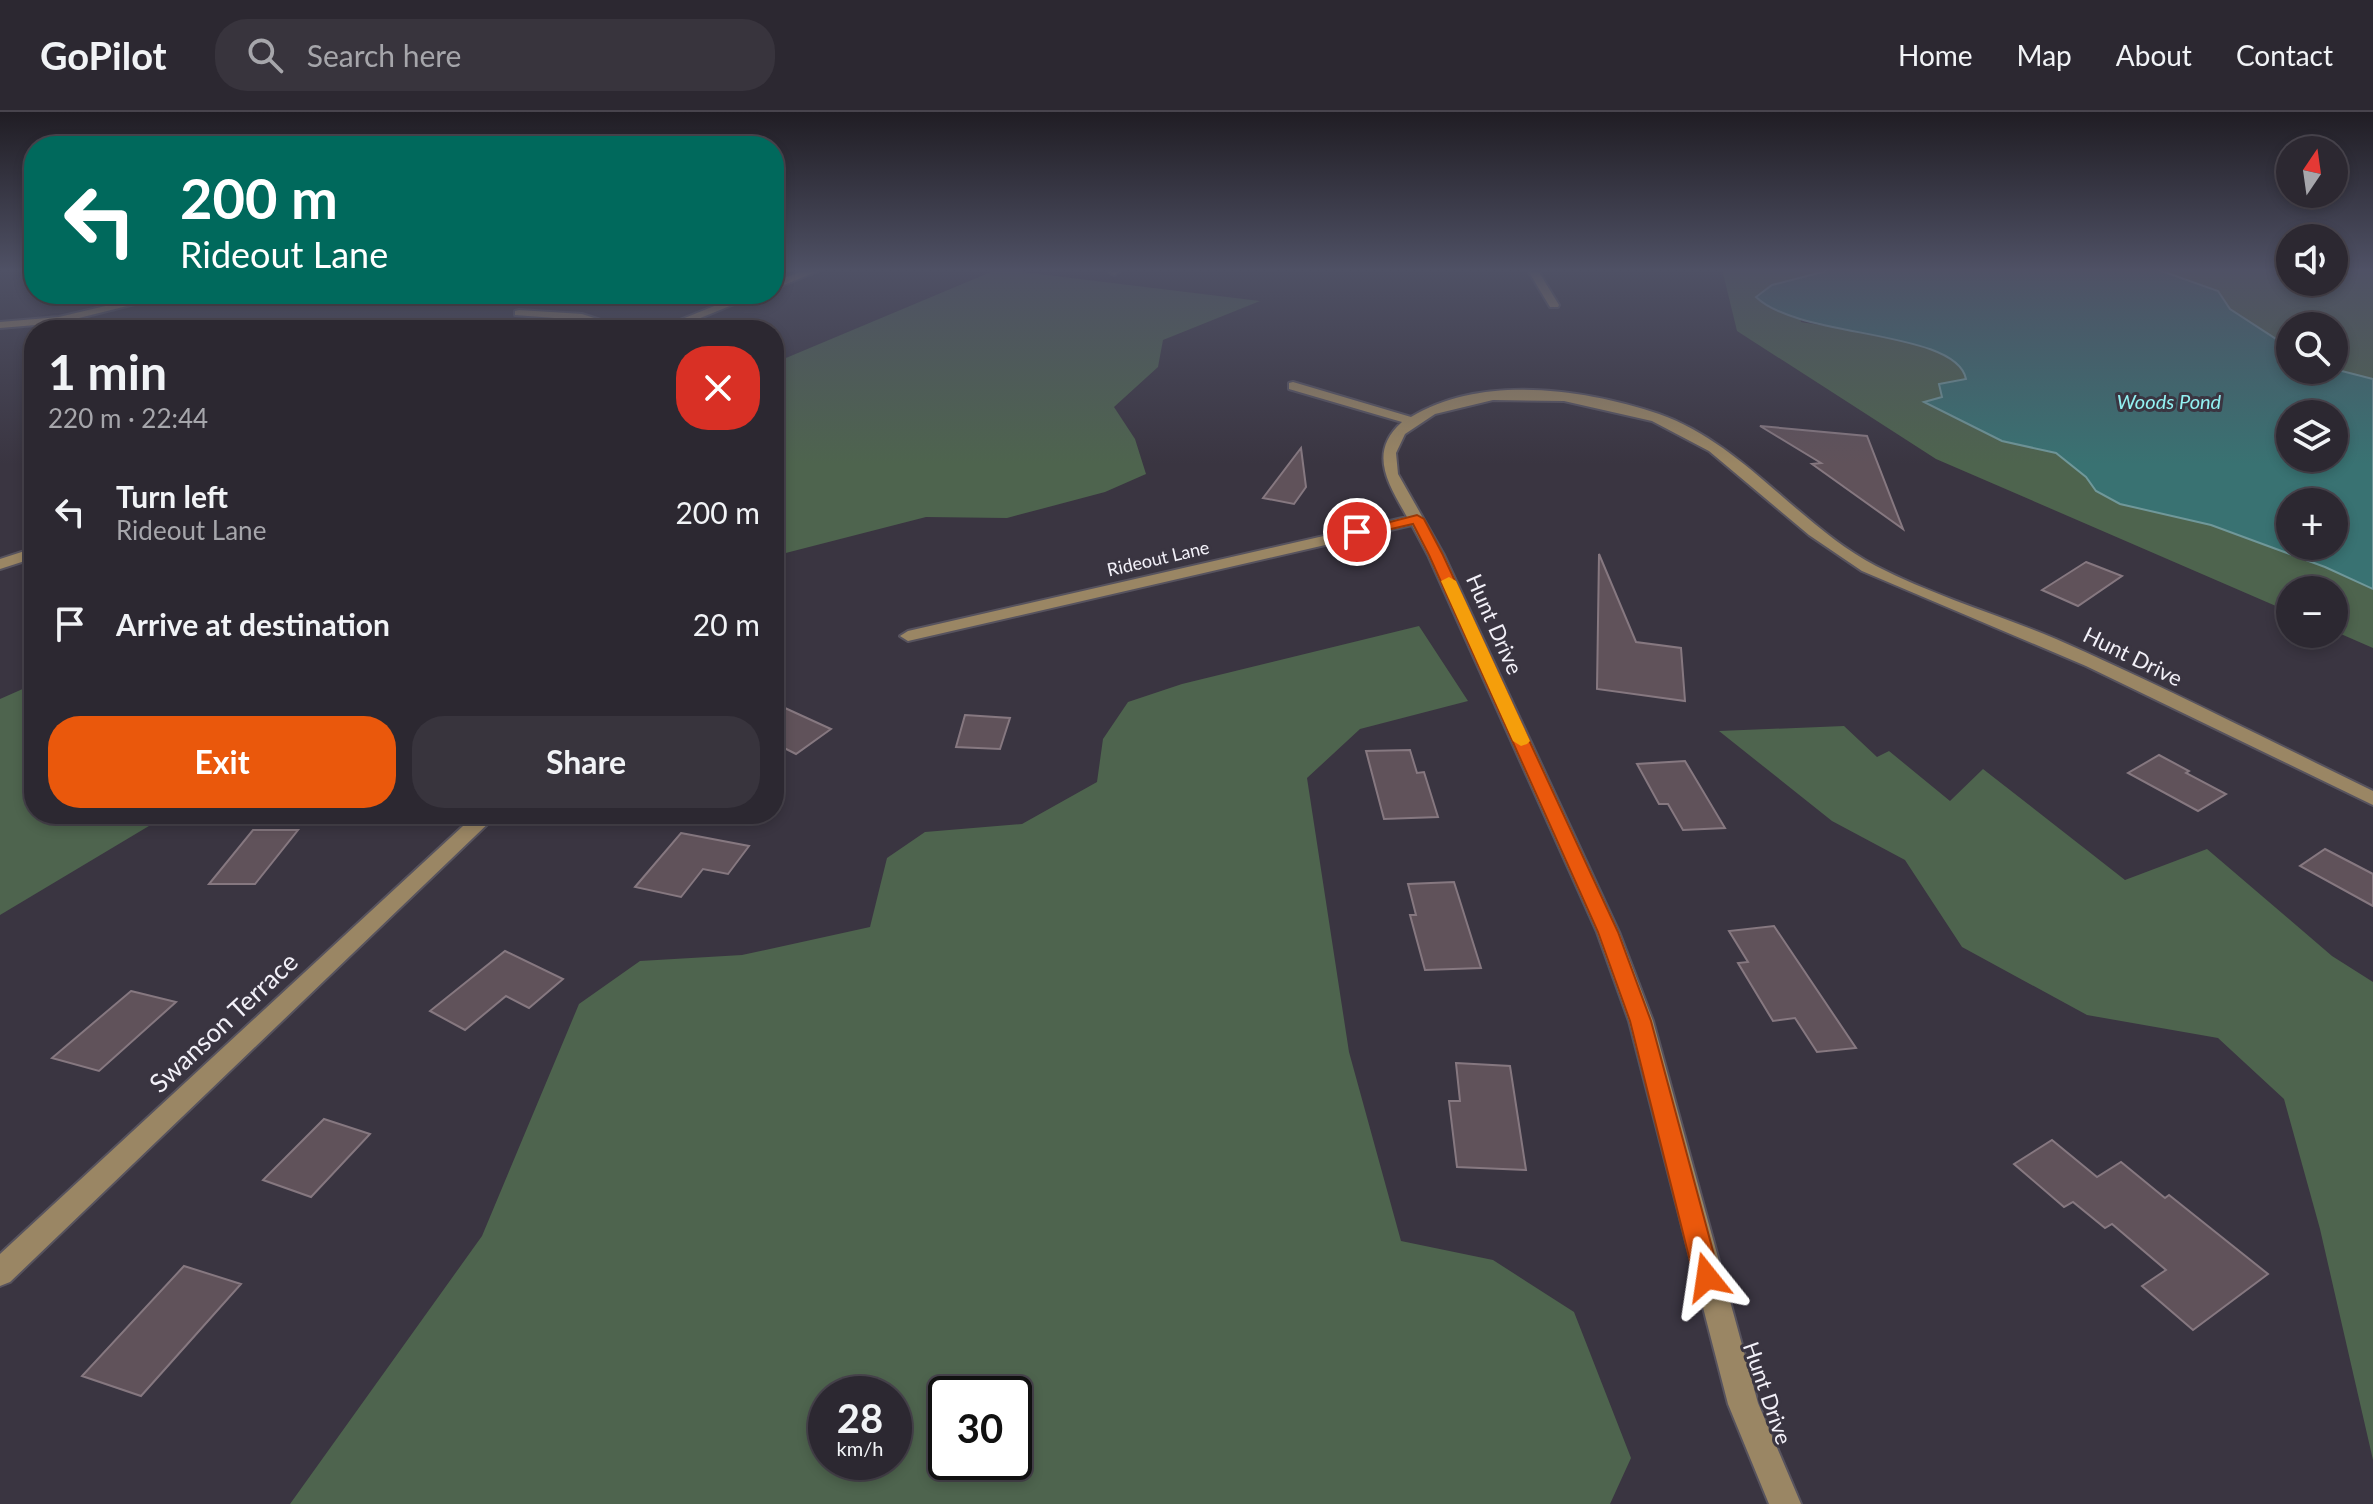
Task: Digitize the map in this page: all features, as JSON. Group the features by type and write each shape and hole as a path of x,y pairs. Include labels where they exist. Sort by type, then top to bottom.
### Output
{"street":[{"path":"1293,386 1411,421"},
{"name":"Hunt Drive","path":"1785,1504 1743,1404 1641,1021 1608,932 1417,519 1388,464 1390,445 1411,421 1467,401 1522,396 1601,403 1658,418 1717,449 1831,543 1869,568 2071,653 2373,799"},
{"name":"Rideout Lane","path":"908,636 1417,519"},
{"path":"0,564 24,556"},
{"name":"Swanson Terrace","path":"0,1273 477,824"}],"shaded area":[{"path":"843,334 1178,334 1163,340 1158,367 1114,407 1135,439 1146,474 1105,492 1007,518 926,517 784,553 784,359"},
{"path":"1742,334 1876,334 1920,345 1942,354 1958,366 1966,380 1940,384 1942,397 1925,402 2002,441 2056,452 2086,477 2096,491 2120,504 2211,525 2276,549 2276,560 2306,560 2345,576 2276,576 2276,606 1936,459"},
{"path":"1943,334 2276,334 2276,384 2348,384 2348,334 2373,334 2373,488 2328,472 2348,472 2348,400 2276,400 2276,453"},
{"path":"2348,578 2373,589 2373,648 2348,637"},
{"path":"1419,626 1468,701 1360,729 1307,778 1349,1052 1401,1241 1493,1260 1574,1312 1631,1458 1610,1504 290,1504 482,1236 579,1004 640,961 742,955 870,927 887,858 925,832 1022,824 1097,782 1103,739 1128,702 1182,684"},
{"path":"24,688 24,824 152,824 0,915 0,699"},
{"path":"1844,726 1877,757 1889,751 1950,801 1983,769 2125,880 2207,849 2332,956 2373,982 2373,1460 2320,1229 2284,1099 2218,1038 2087,1015 1962,947 1905,860 1832,821 1719,731"}],"water":[{"name":"Woods Pond","path":"1869,334 2268,334 2276,339 2276,384 2348,384 2348,373 2373,379 2373,589 2306,560 2348,560 2348,488 2276,488 2276,549 2211,525 2120,504 2096,491 2086,477 2056,453 2002,441 1924,402 1942,397 1939,384 1966,379 1956,363 1935,351"}],"building":[{"path":"1760,426 1867,436 1903,529 1812,464 1821,463"},
{"path":"1301,448 1306,487 1294,504 1263,498"},
{"path":"1599,554 1636,642 1681,648 1685,701 1597,689"},
{"path":"2086,562 2122,576 2078,606 2042,590"},
{"path":"784,708 831,729 796,754 784,748"},
{"path":"965,715 1010,718 1000,749 956,747"},
{"path":"1410,750 1417,773 1424,772 1438,817 1384,819 1366,751"},
{"path":"2159,755 2226,794 2198,811 2128,773"},
{"path":"1685,761 1725,828 1683,830 1668,804 1659,804 1637,764"},
{"path":"253,830 298,830 255,884 209,884"},
{"path":"681,833 749,846 728,874 703,869 681,897 635,887"},
{"path":"2325,849 2373,874 2373,906 2300,866"},
{"path":"1454,882 1481,968 1425,970 1410,915 1416,915 1408,884"},
{"path":"1774,926 1856,1048 1817,1052 1795,1018 1773,1021 1738,963 1748,962 1729,931"},
{"path":"505,951 563,979 529,1008 506,996 465,1030 430,1011"},
{"path":"131,991 176,1002 99,1071 52,1058"},
{"path":"1456,1063 1510,1066 1526,1170 1457,1167 1449,1101 1460,1101"},
{"path":"324,1119 370,1134 311,1197 263,1180"},
{"path":"2052,1140 2097,1177 2121,1162 2165,1198 2169,1195 2268,1274 2193,1330 2142,1286 2166,1270 2112,1224 2105,1228 2073,1202 2064,1207 2014,1164"},
{"path":"184,1266 241,1284 141,1396 82,1376"}],"slow traffic":[{"path":"1449,581 1521,741"}],"route":[{"path":"1357,532 1417,519 1436,555 1608,932 1641,1021 1707,1277"}]}
